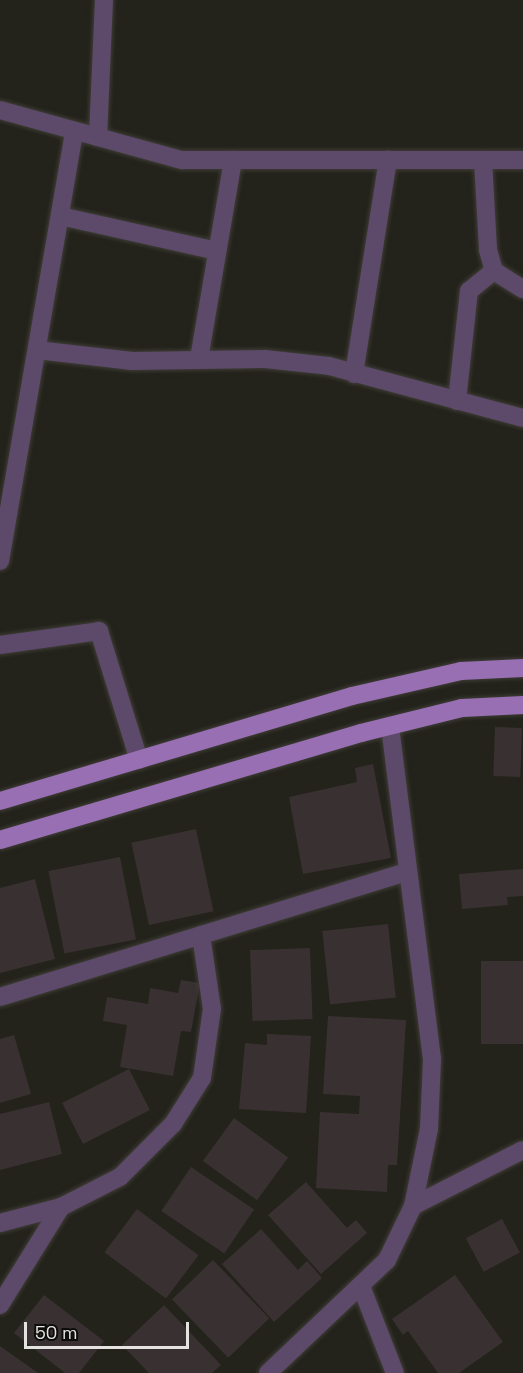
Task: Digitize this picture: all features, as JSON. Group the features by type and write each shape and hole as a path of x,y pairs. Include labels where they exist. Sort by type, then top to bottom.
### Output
{"main road":[{"path":"0,801 352,696 461,671 523,668"},
{"path":"0,840 390,726 462,708 523,705"}],"street":[{"path":"98,137 104,0"},
{"path":"0,111 182,160 523,160"},
{"path":"0,561 2,535 37,350 74,131"},
{"path":"199,359 233,160"},
{"path":"354,374 388,160"},
{"path":"483,160 488,250 494,271 523,289"},
{"path":"60,216 217,251"},
{"path":"457,401 469,291 494,271"},
{"path":"37,350 132,361 265,359 329,366 523,418"},
{"path":"0,645 99,631 139,759"},
{"path":"268,1373 387,1260 413,1206 429,1129 432,1059 390,726"},
{"path":"0,997 407,872"},
{"path":"0,1223 61,1207 120,1177 173,1124 202,1078 212,1009 201,935"},
{"path":"413,1206 523,1150"},
{"path":"0,1305 61,1207"},
{"path":"361,1286 395,1373"}],"building":[{"path":"495,727 522,728 520,777 493,776"},
{"path":"373,764 391,858 303,874 289,797 357,782 355,768"},
{"path":"196,829 213,911 149,925 131,843"},
{"path":"120,857 136,939 64,953 48,871"},
{"path":"523,869 523,896 507,897 508,905 462,909 459,874"},
{"path":"35,879 55,959 0,973 0,888"},
{"path":"388,924 396,998 330,1004 322,931"},
{"path":"310,948 312,1019 253,1021 250,950"},
{"path":"481,961 523,961 523,1044 481,1044"},
{"path":"181,980 200,983 191,1032 181,1031 173,1076 120,1067 127,1025 103,1021 107,997 148,1004 150,988 178,993"},
{"path":"328,1016 406,1020 397,1165 388,1165 387,1192 316,1188 320,1112 359,1114 360,1096 323,1094"},
{"path":"267,1034 311,1036 306,1113 239,1109 245,1043 267,1045"},
{"path":"14,1035 31,1094 0,1103 0,1039"},
{"path":"129,1069 150,1110 83,1144 62,1103"},
{"path":"49,1102 62,1154 0,1170 0,1114"},
{"path":"234,1118 288,1157 257,1200 203,1161"},
{"path":"191,1167 254,1209 224,1253 161,1211"},
{"path":"306,1182 347,1228 356,1220 367,1233 321,1274 268,1215"},
{"path":"137,1209 198,1255 166,1298 105,1252"},
{"path":"502,1219 520,1253 484,1272 466,1238"},
{"path":"261,1229 298,1270 307,1261 322,1278 274,1322 222,1264"},
{"path":"213,1260 269,1318 228,1358 172,1300"},
{"path":"455,1275 503,1342 459,1373 438,1373 408,1331 403,1335 392,1319"},
{"path":"44,1295 104,1341 79,1373 65,1373 14,1333"},
{"path":"164,1305 221,1365 212,1373 149,1373 122,1345"},
{"path":"0,1346 38,1373 0,1373"}]}
